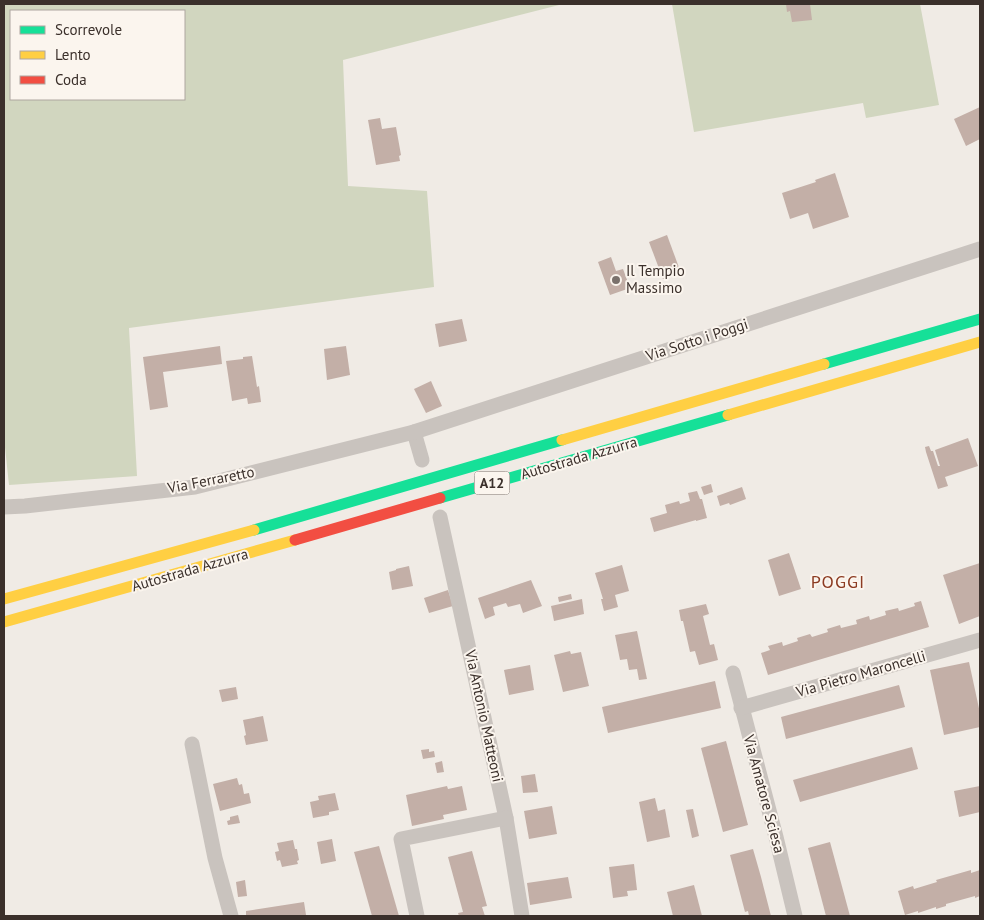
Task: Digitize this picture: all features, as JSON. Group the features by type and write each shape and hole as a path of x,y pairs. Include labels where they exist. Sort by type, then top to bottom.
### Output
{"highway":[{"name":"Autostrada Azzurra","path":"4,598 267,526 980,319"},
{"name":"Autostrada Azzurra","path":"4,622 980,342"}],"street":[{"name":"Via Sotto i Poggi","path":"414,432 980,249"},
{"path":"414,432 422,460"},
{"name":"Via Ferraretto","path":"4,507 195,487 414,432"},
{"name":"Via Antonio Matteoni","path":"440,517 506,818 522,916"},
{"name":"Via Pietro Maroncelli","path":"741,708 980,640"},
{"name":"Via Amatore Sciesa","path":"733,673 795,916"},
{"path":"192,744 230,916"},
{"path":"417,916 401,839 506,818"}],"green space":[{"path":"4,4 563,4 343,60 348,186 427,191 434,287 129,328 137,476 9,485 4,438"},
{"path":"672,4 920,4 939,105 866,118 863,103 694,132"}],"building":[{"path":"786,4 810,4 812,20 792,22 790,11 787,12"},
{"path":"980,107 980,139 966,146 954,119"},
{"path":"380,118 382,129 396,127 401,155 399,156 400,161 376,165 368,120"},
{"path":"835,173 849,217 813,229 808,213 790,219 782,193 816,182 815,180"},
{"path":"667,235 681,273 663,279 649,242"},
{"name":"Il Tempio Massimo","path":"611,257 616,271 623,269 630,288 610,295 598,262"},
{"path":"462,319 467,341 439,347 435,324"},
{"path":"220,346 222,364 163,372 168,407 150,410 143,357"},
{"path":"346,346 350,375 327,380 324,349"},
{"path":"252,356 261,402 248,404 247,398 232,401 226,361"},
{"path":"431,381 442,406 426,413 414,389"},
{"path":"968,438 978,466 945,477 948,486 938,489 925,447 929,446 931,451 933,451 938,466 940,466 935,450"},
{"path":"711,484 713,492 704,495 701,487"},
{"path":"742,487 746,499 730,505 729,503 720,506 717,496"},
{"path":"697,491 700,499 702,499 707,518 654,532 650,518 667,513 665,505 679,501 680,504 690,501 688,493"},
{"path":"789,553 801,589 779,596 768,560"},
{"path":"980,563 980,616 959,624 943,575"},
{"path":"622,565 629,591 615,595 618,607 604,611 601,599 603,599 595,573"},
{"path":"409,566 413,586 392,590 389,572"},
{"path":"531,580 542,606 523,613 520,604 508,607 506,603 493,607 495,615 485,619 478,598"},
{"path":"448,590 453,606 429,613 424,598"},
{"path":"571,594 572,599 559,602 558,597"},
{"path":"582,599 584,614 554,621 551,606"},
{"path":"921,601 929,627 768,675 761,653 770,650 768,646 782,642 783,646 798,641 797,638 810,634 812,637 828,632 827,629 840,625 841,628 857,624 856,620 869,616 870,620 886,615 885,611 898,608 899,611 915,606 914,603"},
{"path":"706,604 709,614 703,616 710,645 714,644 718,660 699,665 695,651 690,652 679,610"},
{"path":"637,631 647,679 639,680 637,669 629,670 627,659 620,660 615,635"},
{"path":"570,651 571,654 581,652 589,686 563,692 554,655"},
{"path":"969,662 980,713 980,727 944,735 930,670"},
{"path":"530,665 534,690 509,695 504,670"},
{"path":"715,681 721,708 608,733 602,707"},
{"path":"899,685 905,707 786,739 781,717"},
{"path":"236,687 238,699 222,702 219,690"},
{"path":"263,716 268,741 246,745 243,720"},
{"path":"726,741 748,825 723,832 701,748"},
{"path":"912,747 918,769 800,802 793,780"},
{"path":"429,749 429,752 434,751 435,757 423,759 421,750"},
{"path":"442,761 444,772 437,773 435,763"},
{"path":"535,774 538,792 523,793 521,776"},
{"path":"237,778 239,785 242,784 244,794 249,793 251,803 220,811 213,784"},
{"path":"447,786 448,789 462,786 467,810 443,815 444,819 412,826 406,795"},
{"path":"980,786 980,812 959,817 954,791"},
{"path":"335,793 339,810 329,812 329,815 313,818 310,802 319,800 318,796"},
{"path":"655,798 658,811 665,809 670,837 647,842 639,802"},
{"path":"552,806 557,834 529,839 524,811"},
{"path":"693,809 699,836 692,838 686,810"},
{"path":"238,815 240,823 228,825 227,821 230,820 230,817"},
{"path":"332,839 336,861 321,864 317,842"},
{"path":"293,840 295,849 297,849 298,864 282,867 280,860 277,861 275,852 279,851 277,843"},
{"path":"830,842 850,916 826,916 808,848"},
{"path":"379,846 399,916 372,916 354,852"},
{"path":"753,849 771,916 749,916 748,911 745,912 730,855"},
{"path":"472,851 487,906 482,907 485,916 459,916 458,913 463,912 448,857"},
{"path":"634,864 637,890 627,891 628,896 613,898 609,867"},
{"path":"971,870 971,873 980,870 980,896 946,904 946,906 936,909 936,907 905,915 898,891 913,886 914,889 937,882 936,880"},
{"path":"568,877 572,898 530,905 527,883"},
{"path":"245,880 247,896 238,897 236,882"},
{"path":"694,885 702,916 673,916 667,892"},
{"path":"304,902 306,915 246,916 246,911"}],"traffic: fast":[{"path":"824,364 980,319"},
{"path":"440,498 728,415"},
{"path":"254,530 562,440"}],"traffic: slow":[{"path":"728,415 980,342"},
{"path":"562,440 824,364"},
{"path":"4,599 254,530"},
{"path":"4,622 295,540"}],"traffic: jam":[{"path":"295,540 440,498"}],"place":[{"name":"Il Tempio Massimo","path":"616,280"}],"district":[{"name":"POGGI","path":"838,582"}]}
